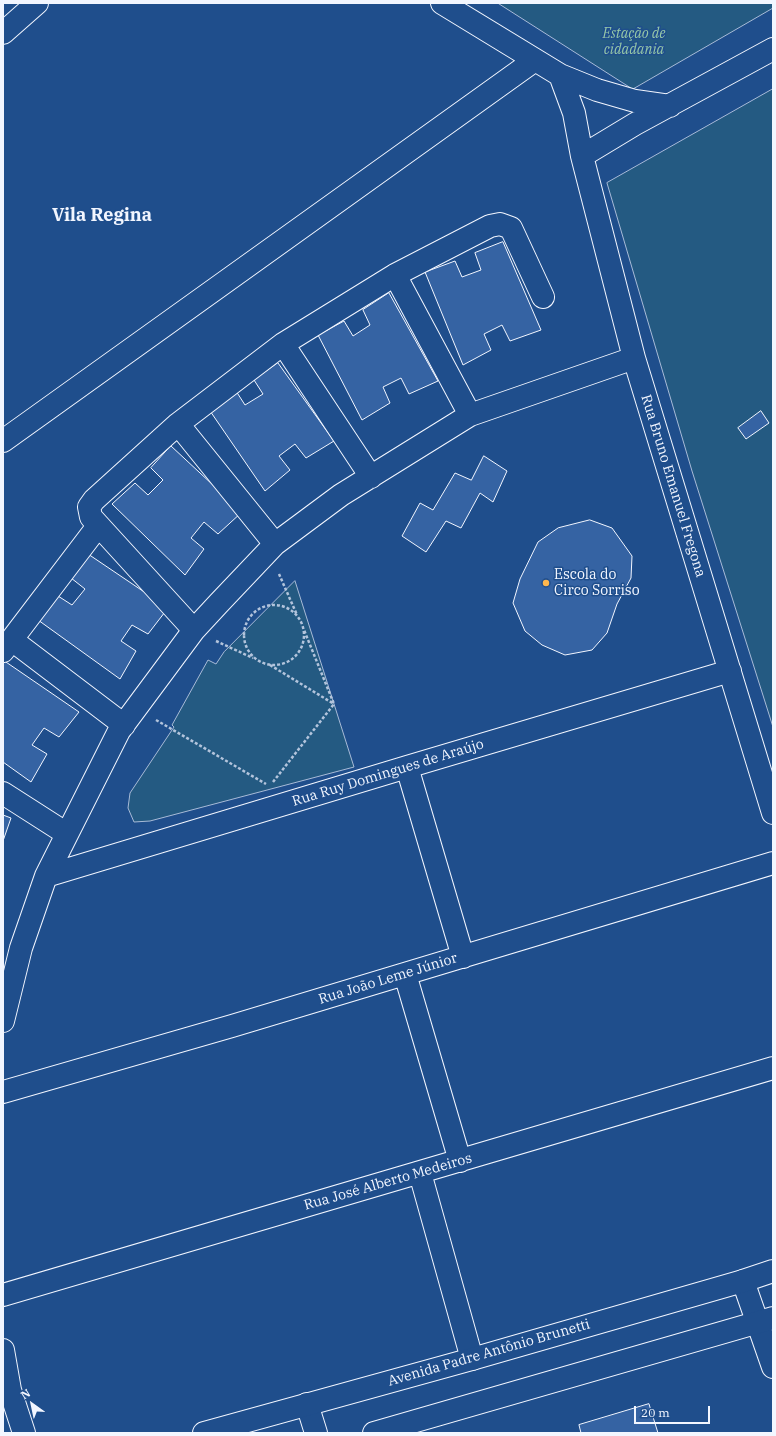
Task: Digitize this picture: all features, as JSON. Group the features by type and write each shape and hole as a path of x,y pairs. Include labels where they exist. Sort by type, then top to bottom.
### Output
{"street":[{"path":"3,33 37,3"},
{"path":"442,3 560,75 597,90 635,102 670,106"},
{"path":"582,156 635,124 773,49"},
{"path":"3,440 535,60"},
{"name":"Rua Bruno Emanuel Fregona","path":"560,75 574,113 582,156 634,358 773,813"},
{"path":"194,630 91,517 89,507 94,500 178,424 283,344 395,275 490,226 500,224 511,228 543,297"},
{"path":"395,275 470,415"},
{"path":"283,344 371,477"},
{"path":"3,1021 21,948 46,876 119,731 194,630 272,547 341,495 470,415 634,358"},
{"path":"178,424 272,547"},
{"path":"98,526 7,645 130,717"},
{"name":"Rua Ruy Domingues de Araújo","path":"46,876 730,671"},
{"path":"406,767 463,957"},
{"path":"3,793 67,834"},
{"name":"Rua João Leme Júnior","path":"3,1092 240,1024 773,863"},
{"path":"405,974 460,1161"},
{"name":"Rua José Alberto Medeiros","path":"3,1295 773,1068"},
{"path":"420,1173 472,1359"},
{"name":"Avenida Padre Antônio Brunetti","path":"204,1433 472,1359 773,1271"},
{"path":"743,1281 766,1320 773,1367"},
{"path":"374,1433 766,1320"},
{"path":"3,1350 10,1390 24,1433"},
{"path":"307,1404 316,1433"}],"path":[{"path":"272,547 297,615"},
{"path":"256,659 249,652 245,643 244,632 252,615 261,608 270,605 280,605 290,609 303,623 304,643 300,652 293,659 284,664 274,666 268,665"},
{"path":"194,630 268,665 334,704"},
{"path":"304,630 334,704"},
{"path":"130,717 270,786 334,704"}],"green space":[{"name":"Estação de cidadania","path":"498,3 773,3 773,8 633,89"},
{"path":"773,89 773,727 692,471 607,183"},
{"path":"295,581 354,767 150,821 134,822 128,808 130,793 174,727 172,725 208,660 216,664 224,652"}],"building":[{"path":"503,242 541,330 510,341 502,325 484,334 491,350 463,365 425,272 455,261 462,277 481,270 475,253"},
{"path":"389,293 438,381 409,394 401,378 383,387 390,403 362,420 318,335 344,321 353,336 370,325 363,310"},
{"path":"278,363 334,441 306,458 295,444 279,456 290,470 265,491 208,408 236,391 245,405 263,394 254,380"},
{"path":"761,411 769,423 746,439 738,428"},
{"path":"171,446 242,512 218,534 204,522 191,538 204,549 185,575 112,504 135,483 148,495 163,480 151,468"},
{"path":"484,456 507,471 493,502 480,493 461,528 446,521 426,552 402,536 420,503 433,510 455,473 471,480"},
{"path":"590,520 612,528 632,556 631,578 617,604 607,633 592,650 565,655 542,645 525,631 513,603 520,579 538,542 558,528"},
{"path":"88,554 168,608 148,634 132,625 121,641 136,651 120,679 38,620 58,596 72,605 85,589 71,578"},
{"path":"3,660 79,712 59,737 44,728 32,745 47,754 31,782 3,762"},
{"path":"3,815 11,818 3,841"},
{"path":"649,1404 658,1433 581,1433 579,1425"}],"place":[{"name":"Escola do Circo Sorriso","path":"546,583"}],"district":[{"name":"Vila Regina","path":"102,216"}]}
